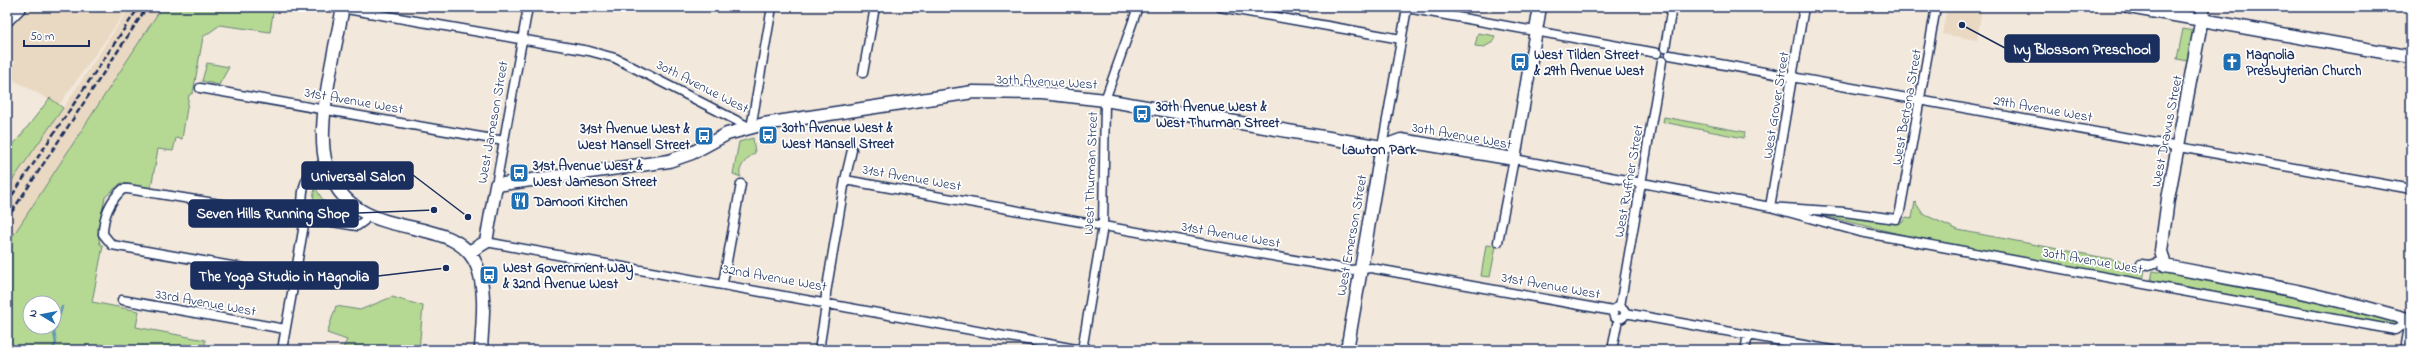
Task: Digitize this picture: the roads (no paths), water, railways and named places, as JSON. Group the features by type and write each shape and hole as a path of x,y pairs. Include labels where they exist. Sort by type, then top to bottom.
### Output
{"street":[{"path":"7,20 20,7"},
{"path":"340,7 323,143 326,163 341,191 351,203 368,215 398,226 441,234 458,241 469,252 477,266 481,280 481,350"},
{"name":"30th Avenue West","path":"340,7 589,51 615,58 751,128 888,104 973,92 1042,93 1105,100 1382,147 1401,140 1514,159 1770,207 1860,232 2395,330 2411,321"},
{"name":"West Jameson Street","path":"486,242 528,7"},
{"path":"496,185 669,161 692,153 727,134 751,128 772,7"},
{"path":"863,73 875,7"},
{"name":"West Thurman Street","path":"1081,348 1103,226 1105,100 1138,7"},
{"path":"1220,7 1401,39"},
{"path":"1498,242 1540,7"},
{"path":"1664,48 1672,7"},
{"name":"West Grover Street","path":"1770,207 1804,7"},
{"name":"West Bertona Street","path":"1900,211 1921,100 1936,7"},
{"path":"2129,7 2411,57"},
{"name":"West Dravus Street","path":"2162,261 2161,251 2178,146 2204,7"},
{"path":"1407,8 1657,54"},
{"name":"West Emerson Street","path":"1347,350 1407,8"},
{"path":"1657,54 1660,49 1664,48"},
{"path":"1657,54 1658,58 1662,61 1667,60 1670,56 1668,50 1664,48"},
{"name":"29th Avenue West","path":"1670,56 2411,189"},
{"name":"West Ruffner Street","path":"1616,309 1662,61"},
{"name":"31st Avenue West","path":"200,88 504,141"},
{"path":"819,350 825,302 845,180 852,150"},
{"path":"282,350 305,219 302,205 306,179 315,167 326,163"},
{"name":"31st Avenue West","path":"845,180 1350,270 1371,268 1616,309"},
{"path":"723,283 741,184"},
{"path":"295,277 112,245 103,234 105,219 115,197 123,189 305,219 357,226 364,221 368,215"},
{"name":"30th Avenue West","path":"1770,207 1844,212 1896,219 1900,211"},
{"path":"469,252 486,242"},
{"name":"32nd Avenue West","path":"486,242 723,283 1081,348"},
{"name":"30th Avenue West","path":"2141,264 2149,265 2162,261 2165,266 2174,269 2297,291 2360,306 2411,321"},
{"name":"33rd Avenue West","path":"122,300 285,329"},
{"path":"1618,319 1614,316 1616,309 1624,309 1625,314"},
{"path":"1618,319 1622,318 1625,314"},
{"path":"1625,314 1832,350"},
{"path":"1612,350 1618,319"},
{"path":"2407,350 2411,327"},
{"path":"1745,350 1748,335"}],"waterway":[{"path":"52,350 56,343 54,335"}],"railway":[{"path":"7,203 139,7"},
{"path":"7,219 147,7"}],"place":[{"name":"Ivy Blossom Preschool","path":"1962,25"},
{"name":"West Tilden Street & 29th Avenue West","path":"1520,62"},
{"name":"Magnolia Presbyterian Church","path":"2232,62"},
{"name":"30th Avenue West & West Thurman Street","path":"1142,114"},
{"name":"30th Avenue West & West Mansell Street","path":"768,135"},
{"name":"31st Avenue West & West Mansell Street","path":"704,136"},
{"name":"31st Avenue West & West Jameson Street","path":"519,173"},
{"name":"Damoori Kitchen","path":"520,201"},
{"name":"Seven Hills Running Shop","path":"434,210"},
{"name":"Universal Salon","path":"468,217"},
{"name":"The Yoga Studio in Magnolia","path":"446,268"},
{"name":"West Government Way & 32nd Avenue West","path":"489,275"}],"district":[{"name":"Lawton Park","path":"1379,149"}]}
